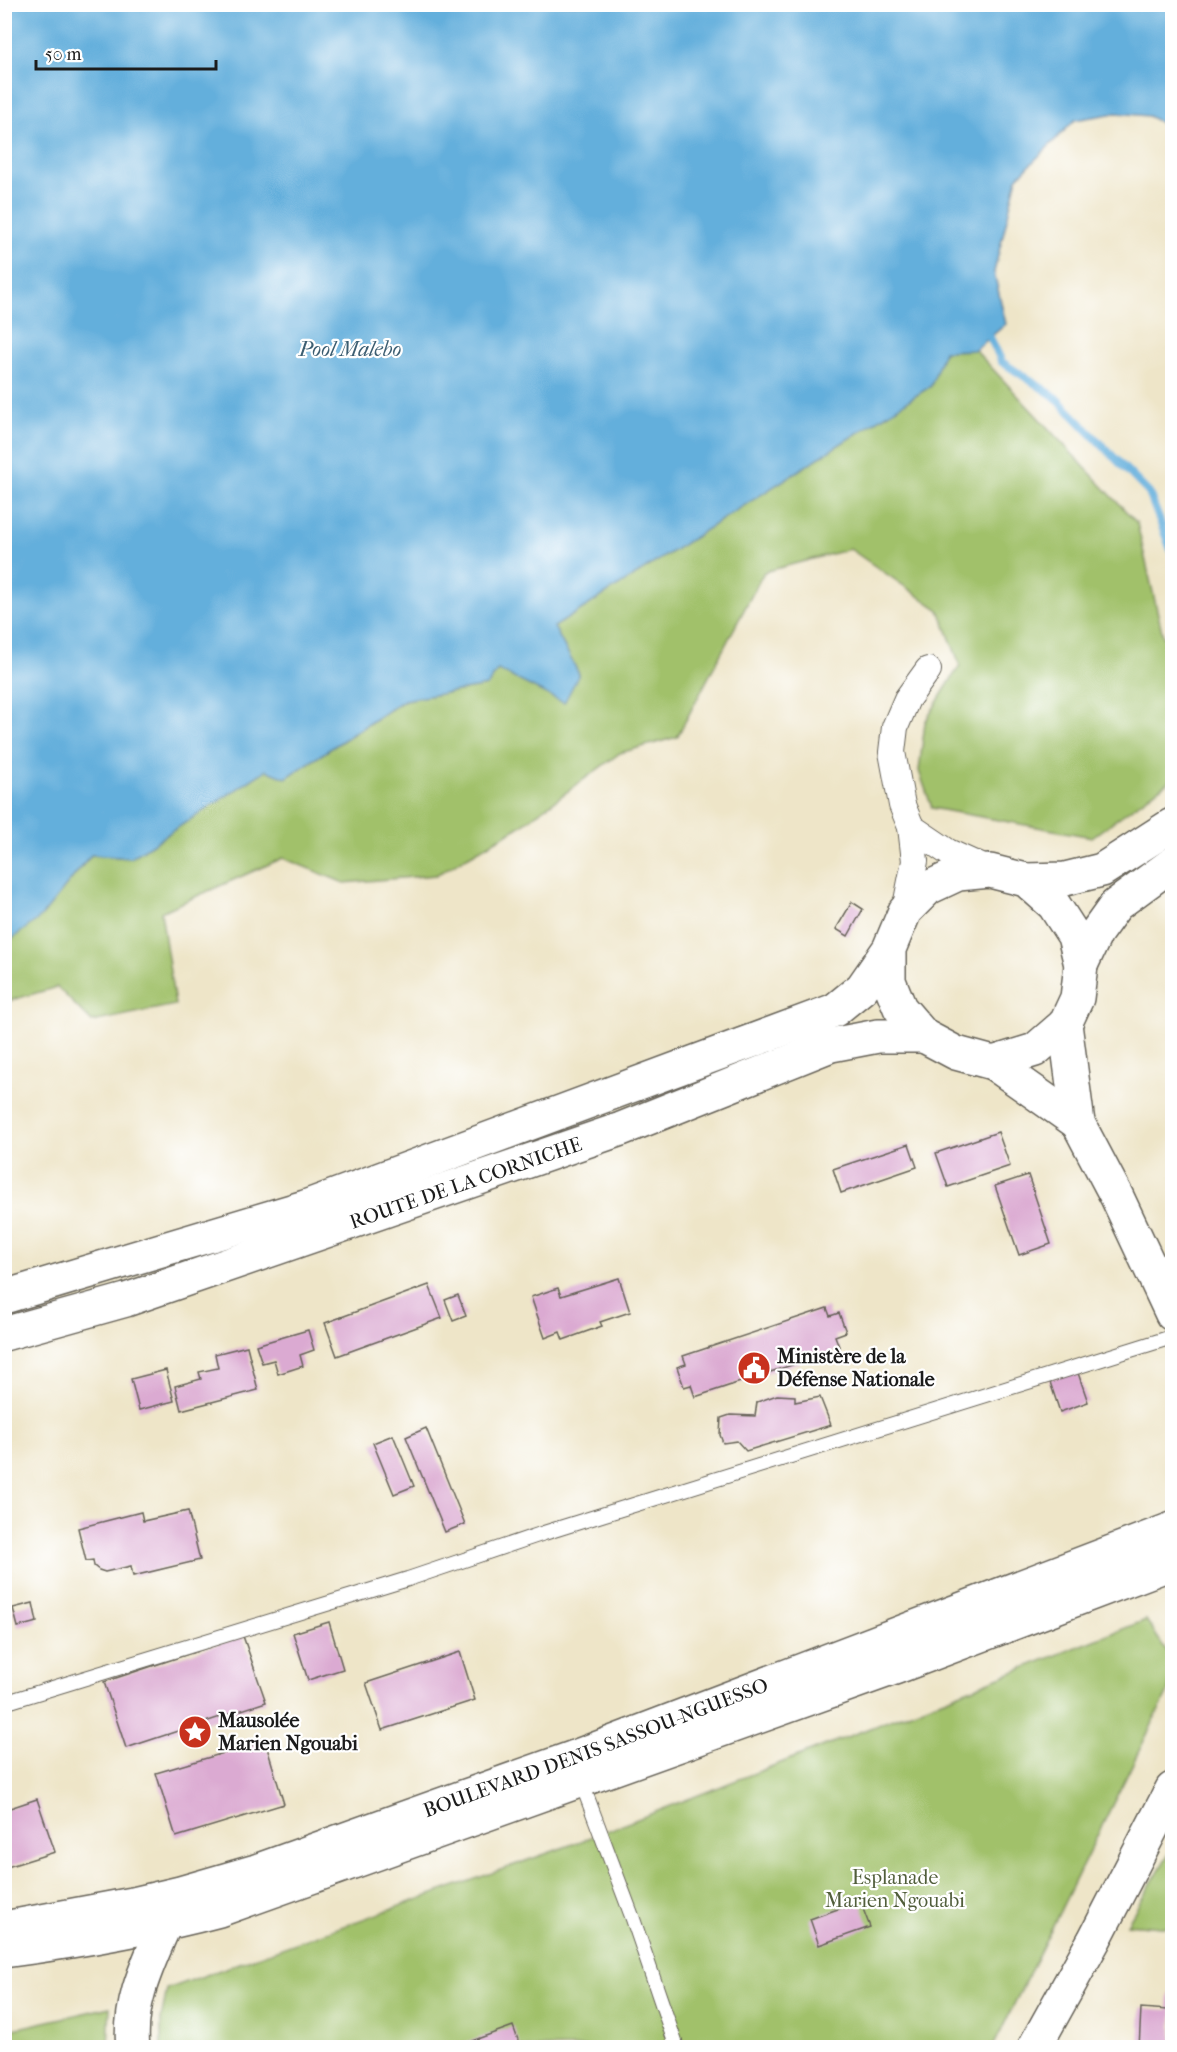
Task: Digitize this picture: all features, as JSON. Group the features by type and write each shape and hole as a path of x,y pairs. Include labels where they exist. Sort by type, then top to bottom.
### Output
{"main road":[{"path":"1078,1123 993,1063 956,1053 924,1036 900,1008 889,981 889,949 905,911 928,888 958,874 990,871 1026,880 1065,879 1102,870 1165,831"},
{"path":"993,1063 1035,1050 1065,1024 1077,998 1082,965 1096,933 1116,905 1173,864"},
{"path":"1026,880 1054,904 1074,936 1082,965"},
{"name":"ROUTE DE LA CORNICHE","path":"4,1298 305,1206 835,1010 862,988 889,949"},
{"path":"1065,1024 1078,1123 1117,1197 1173,1314"},
{"name":"ROUTE DE LA CORNICHE","path":"4,1334 126,1300 621,1129 831,1045 878,1036 924,1036"},
{"name":"BOULEVARD DENIS SASSOU-NGUESSO","path":"4,1928 133,1904 180,1893 256,1870 572,1758 1173,1529"},
{"name":"BOULEVARD DENIS SASSOU-NGUESSO","path":"4,1951 86,1940 165,1924 230,1906 897,1667 1173,1563"},
{"path":"1034,2048 1173,1789"},
{"path":"133,2048 131,2027 141,1979 165,1924"}],"street":[{"path":"905,911 915,861 911,826 902,805 892,752 896,727 907,699 928,670"},
{"path":"911,826 948,852 990,871"}],"lane":[{"path":"4,1703 408,1579 555,1529 1173,1337"},
{"path":"581,1781 633,1919 677,2048"}],"green space":[{"path":"975,350 1137,523 1163,636 1172,649 1172,779 1092,837 932,808 919,771 925,722 960,665 939,610 850,549 764,572 677,737 620,753 519,827 436,875 344,883 283,858 161,912 175,1005 92,1022 57,987 5,1002 4,944 41,917 91,855 131,858 266,770 286,778 405,700 487,686 498,670 579,674 554,627 931,386 943,351"},
{"name":"Esplanade Marien Ngouabi","path":"1146,1620 1172,1659 1172,1675 1168,1692 993,2047 161,2048 161,2019 167,1989 576,1843"},
{"path":"1172,1848 1172,1928 1127,1924"},
{"path":"110,2007 108,2047 5,2047 5,2031"}],"water":[{"name":"Pool Malebo","path":"5,4 1172,5 1172,129 1148,116 1116,113 1075,120 1017,178 994,272 1006,324 975,350 944,351 931,386 554,627 579,674 564,703 498,670 487,686 404,700 286,778 266,770 131,858 91,855 41,917 5,944"}],"building":[{"path":"852,902 863,909 848,936 836,929"},
{"path":"998,1132 1010,1166 948,1187 936,1153"},
{"path":"909,1144 917,1167 841,1193 833,1169"},
{"path":"1028,1175 1051,1244 1019,1255 995,1186"},
{"path":"619,1278 630,1312 600,1322 602,1326 563,1340 560,1332 545,1338 531,1297 558,1288 561,1296"},
{"path":"429,1285 442,1318 337,1356 325,1323"},
{"path":"458,1295 466,1316 453,1321 445,1300"},
{"path":"827,1308 830,1316 839,1313 846,1332 835,1336 840,1349 695,1397 691,1385 684,1387 677,1367 686,1364 683,1356"},
{"path":"308,1330 314,1350 300,1355 303,1366 278,1374 274,1360 262,1363 256,1345"},
{"path":"247,1346 258,1390 181,1410 175,1386 201,1379 199,1372 218,1368 215,1354"},
{"path":"166,1370 174,1401 139,1410 131,1379"},
{"path":"1077,1370 1088,1402 1060,1412 1049,1379"},
{"path":"777,1395 795,1396 795,1402 820,1397 831,1425 746,1451 737,1441 723,1443 720,1435 721,1418 730,1415 755,1416 757,1402"},
{"path":"426,1428 465,1524 445,1532 406,1437"},
{"path":"393,1435 414,1486 394,1494 373,1443"},
{"path":"188,1511 200,1560 133,1576 131,1566 105,1572 94,1566 93,1560 86,1561 78,1528 141,1512 143,1521"},
{"path":"33,1603 37,1622 18,1627 13,1608"},
{"path":"329,1622 343,1669 308,1680 293,1633"},
{"path":"243,1636 266,1702 126,1748 104,1682"},
{"path":"460,1652 475,1700 382,1730 366,1683"},
{"path":"265,1741 284,1804 176,1837 156,1773"},
{"path":"37,1799 55,1852 4,1868 4,1810"},
{"path":"860,1901 870,1927 819,1945 810,1919"},
{"path":"1169,1994 1172,1994 1172,2048 1139,2048 1141,2008 1168,2010"},
{"path":"513,2026 521,2048 459,2048 458,2046"}],"waterway":[{"path":"986,329 1002,362 1054,396 1149,493 1172,552"}],"place":[{"name":"Ministère de la Défense Nationale","path":"754,1368"},
{"name":"Mausolée Marien Ngouabi","path":"195,1732"}]}
